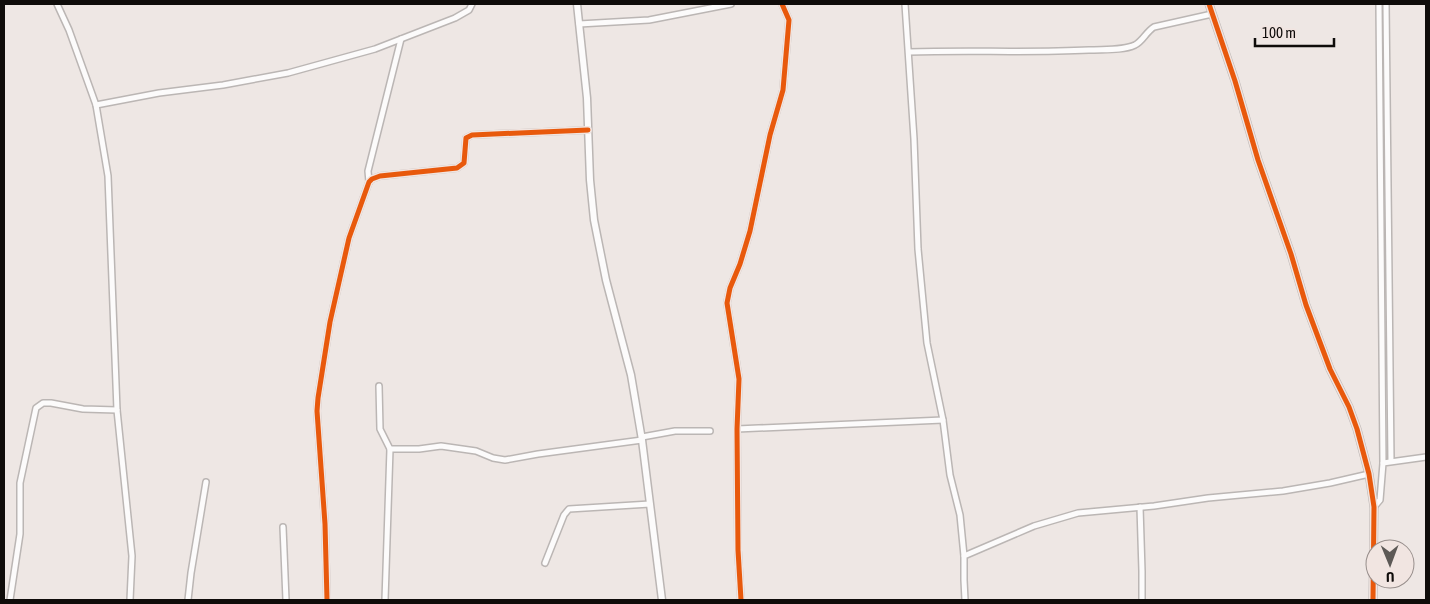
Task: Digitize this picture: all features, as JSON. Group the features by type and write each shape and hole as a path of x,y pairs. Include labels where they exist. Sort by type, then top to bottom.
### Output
{"street":[{"path":"58,4 96,105 108,176 118,410 132,556 130,600"},
{"path":"96,105 159,93 223,86 288,73 375,49 455,18 469,10 472,4"},
{"path":"577,4 587,98 592,202 599,246 630,376 642,438 662,600"},
{"path":"579,24 649,20 731,4"},
{"path":"741,600 738,550 737,429 739,379 727,303 750,231 770,135 783,90 789,20 782,4"},
{"path":"905,4 919,258 927,343 943,420 950,474 960,515 964,556 965,600"},
{"path":"1209,4 1306,305 1330,369 1349,407 1357,429 1369,474 1374,507 1373,600"},
{"path":"1374,507 1380,500 1383,462 1379,4"},
{"path":"1386,4 1391,460"},
{"path":"909,52 1121,48 1138,43 1148,30 1154,27 1212,14"},
{"path":"369,182 368,170 401,39"},
{"path":"326,600 325,532 317,410 318,398 330,322 348,238 365,189 372,179 380,176 458,168 464,163 465,142 468,136 588,130"},
{"path":"380,386 380,429 390,449 385,600"},
{"path":"10,600 20,534 20,483 36,408 43,404 51,403 83,409 118,410"},
{"path":"737,429 943,420"},
{"path":"390,449 441,446 476,451 492,458 505,460 675,431 710,431"},
{"path":"1383,462 1426,457"},
{"path":"964,556 1060,517 1097,510 1283,491 1369,474"},
{"path":"188,600 206,482"},
{"path":"545,563 564,515 569,509 650,504"},
{"path":"1140,507 1142,600"},
{"path":"283,526 286,600"}],"cycle path":[{"path":"741,600 738,550 737,429 739,379 727,303 730,288 750,231 770,135 783,90 789,20 782,4"},
{"path":"1209,4 1306,305 1330,369 1349,407 1357,429 1369,474 1374,507 1373,600"},
{"path":"327,600 325,524 317,411 318,398 330,322 349,238 369,182 380,176 457,168 464,163 466,138 472,135 588,130"}]}
